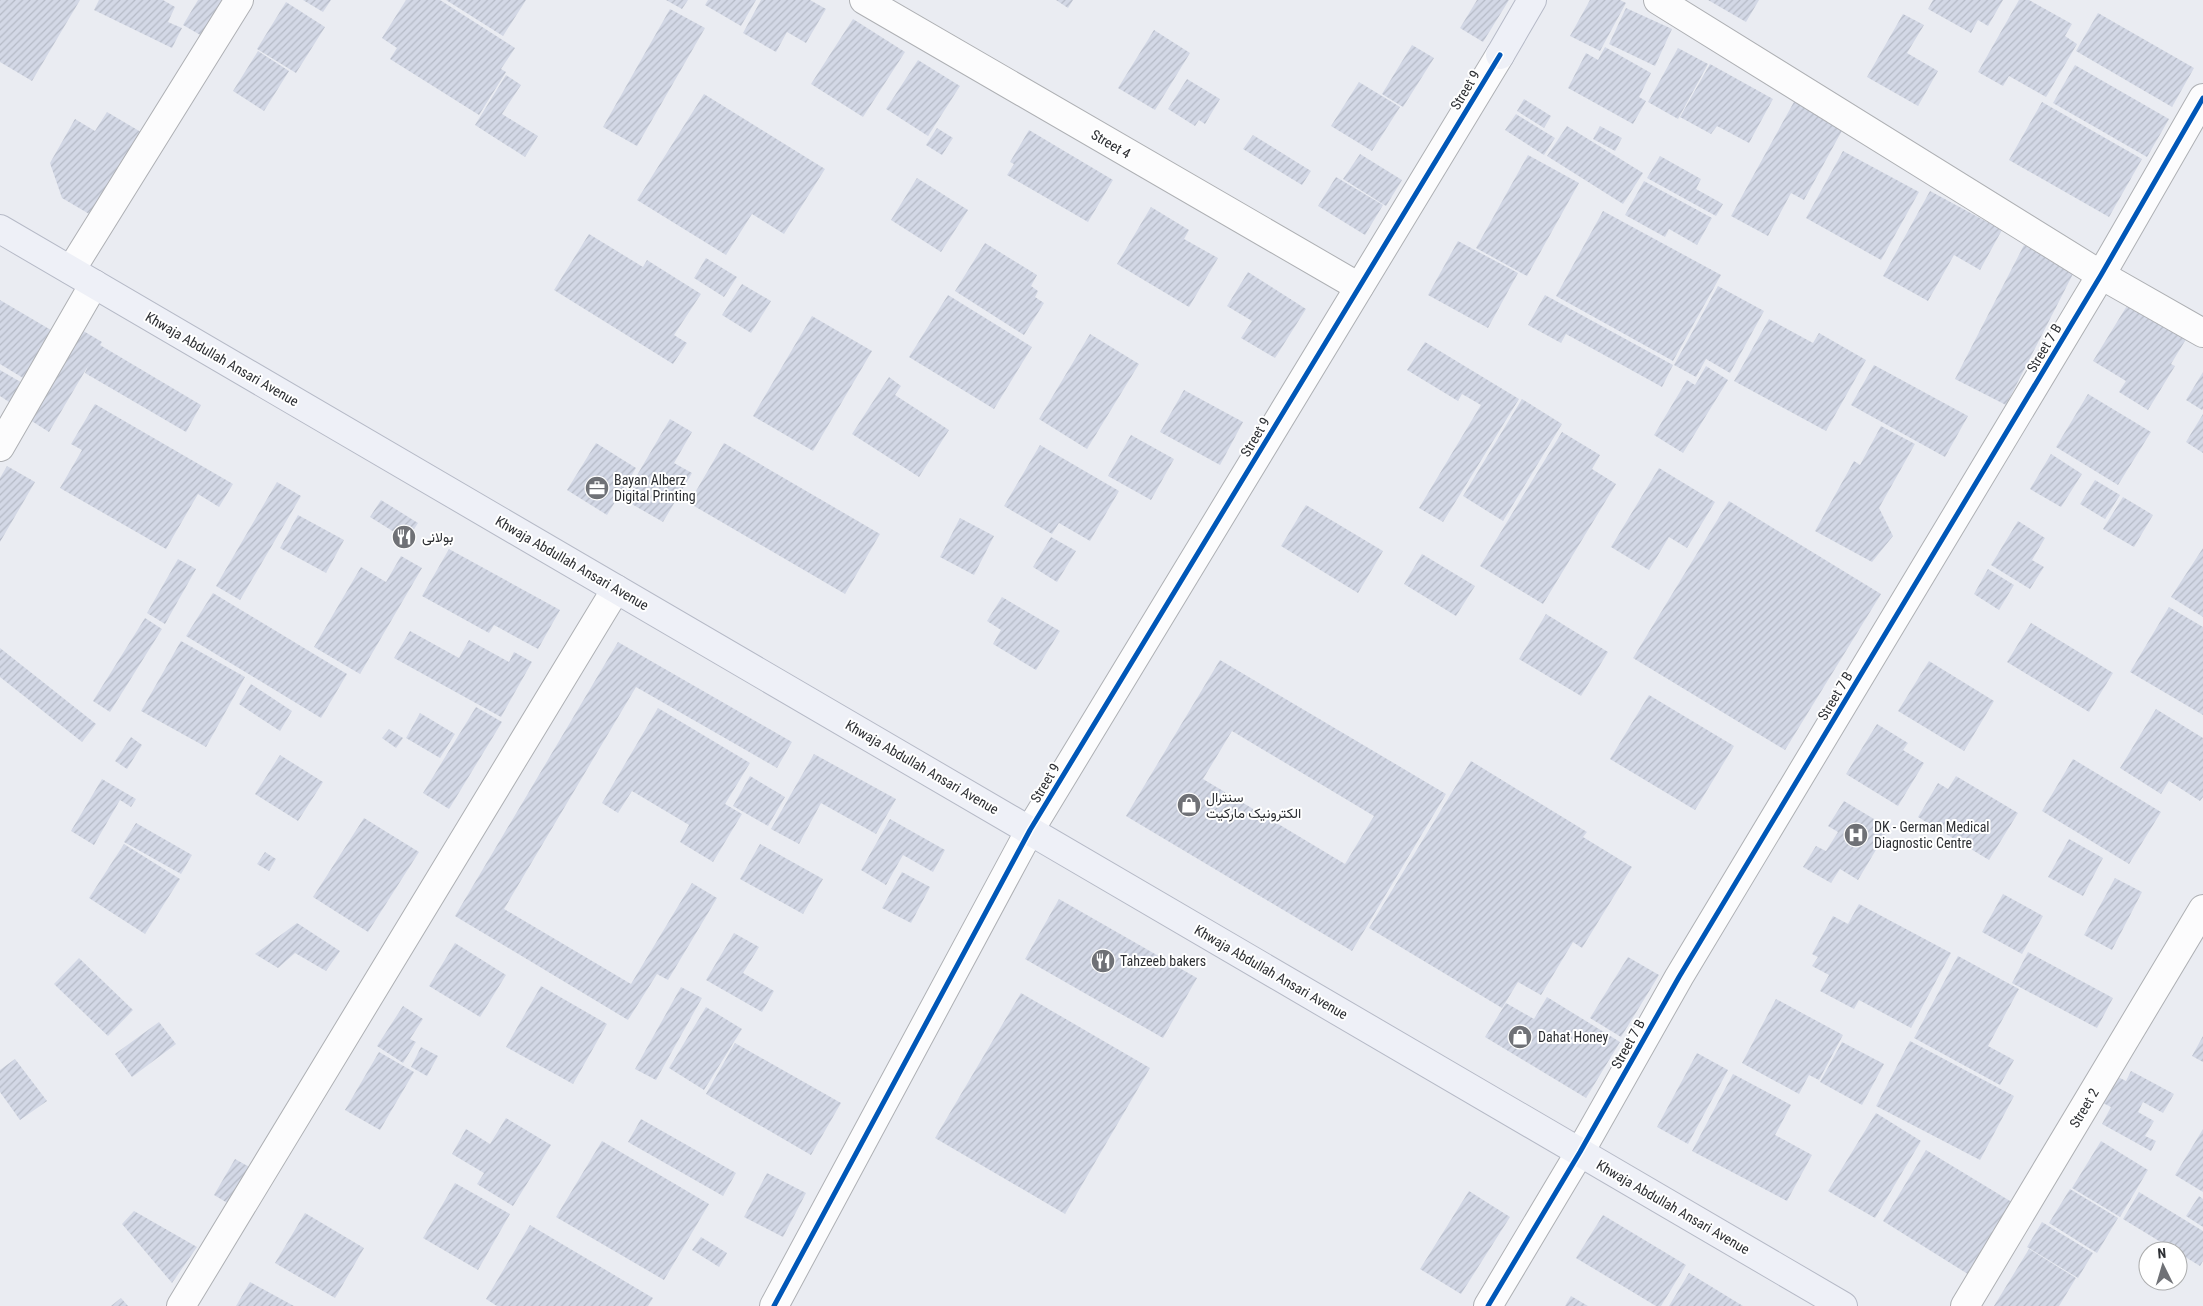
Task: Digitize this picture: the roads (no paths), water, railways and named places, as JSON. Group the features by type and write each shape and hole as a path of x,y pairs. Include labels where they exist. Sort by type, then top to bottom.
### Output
{"main road":[{"path":"1500,55 1532,0"},
{"name":"Khwaja Abdullah Ansari Avenue","path":"0,229 1843,1306"}],"street":[{"path":"71,270 239,0"},
{"name":"Street 4","path":"864,0 1359,287"},
{"path":"1658,0 2101,275 2203,333"},
{"name":"Street 9","path":"774,1306 1030,830 1500,55"},
{"name":"Street 7 B","path":"1488,1306 1580,1152 1679,977 2101,275 2203,98"},
{"path":"0,447 94,284"},
{"path":"181,1306 616,589"},
{"name":"Street 2","path":"1965,1306 2203,909"}],"place":[{"name":"Bayan Alberz Digital Printing","path":"597,488"},
{"name":"بولانی","path":"404,537"},
{"name":"سنترال الکترونیک مارکیت","path":"1189,805"},
{"name":"DK - German Medical Diagnostic Centre","path":"1856,835"},
{"name":"Tahzeeb bakers","path":"1103,961"},
{"name":"Dahat Honey","path":"1520,1037"}]}
